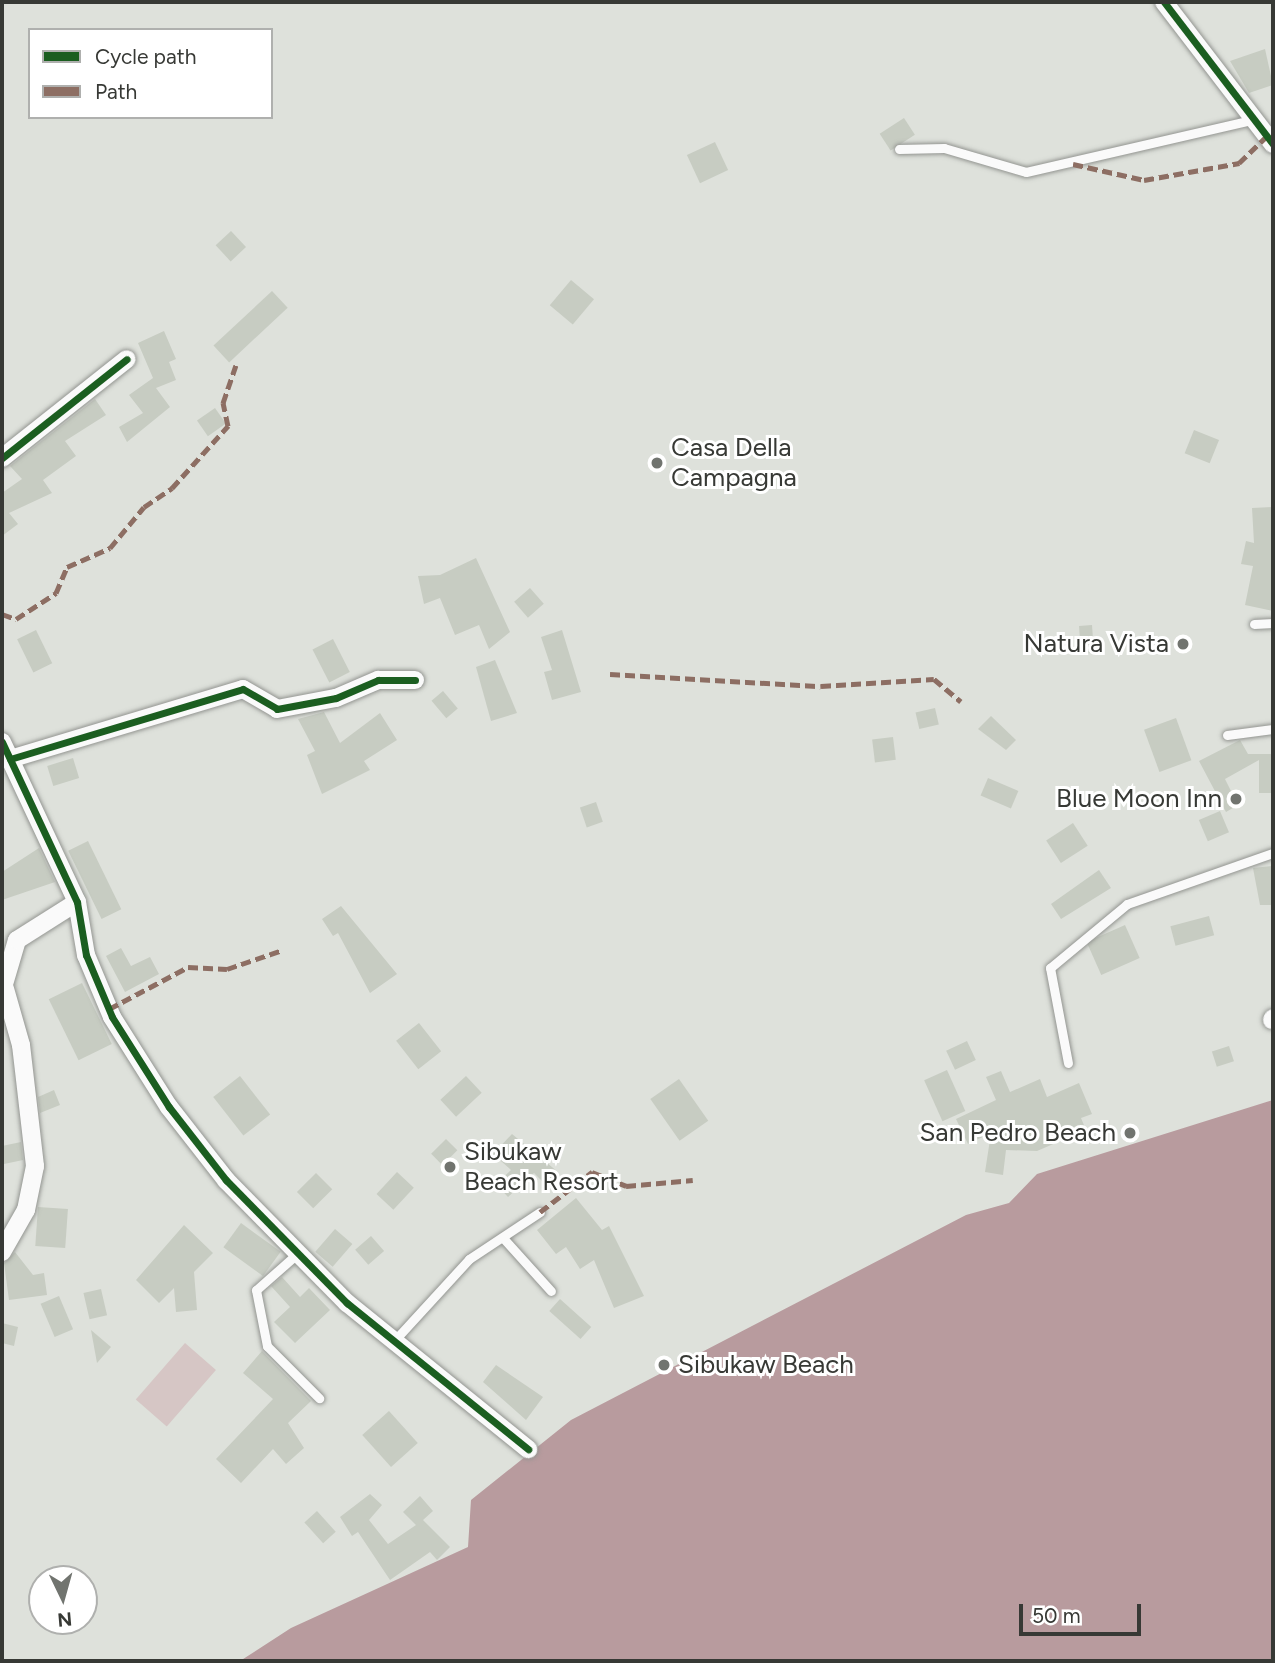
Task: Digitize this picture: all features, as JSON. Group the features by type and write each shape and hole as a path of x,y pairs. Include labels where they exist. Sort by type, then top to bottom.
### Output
{"street":[{"path":"1164,2 1273,144"},
{"path":"2,458 127,359"},
{"path":"10,759 243,690 277,709 336,698 378,680 415,680"},
{"path":"2,742 78,902 86,956 119,1028 226,1180 393,1343 528,1448"},
{"path":"2,1252 26,1210 35,1166 21,1045 4,990 17,940 78,902"}],"lane":[{"path":"899,149 944,148 1027,172 1252,120"},
{"path":"1254,624 1273,623"},
{"path":"1227,735 1273,729"},
{"path":"1068,1063 1050,968 1127,904 1273,853"},
{"path":"393,1343 469,1259 504,1239 540,1212"},
{"path":"504,1239 551,1291"},
{"path":"298,1253 256,1290 267,1346 319,1398"}],"shaded area":[{"path":"1273,1100 1273,1661 240,1661 291,1628 468,1547 471,1500 571,1420 966,1215 1009,1203 1037,1174"},
{"path":"185,1343 216,1370 167,1427 136,1400"}],"building":[{"path":"1265,49 1273,85 1249,93 1230,61"},
{"path":"904,118 915,135 891,151 880,134"},
{"path":"715,142 728,170 700,183 687,155"},
{"path":"231,231 246,247 231,261 216,245"},
{"path":"571,280 594,299 573,325 550,305"},
{"path":"272,291 288,308 229,362 213,346"},
{"path":"164,331 176,359 169,362 176,380 156,388 170,407 127,442 119,427 143,413 129,395 153,378 138,343"},
{"path":"95,399 106,415 65,441 76,456 43,480 52,493 9,513 18,524 2,536 2,493 22,479 10,466"},
{"path":"215,408 226,424 208,436 197,421"},
{"path":"1194,430 1219,440 1210,463 1185,453"},
{"path":"1273,507 1273,611 1245,605 1253,566 1241,564 1246,541 1254,543 1252,508"},
{"path":"476,558 510,632 489,649 479,625 455,635 440,598 424,604 418,576 440,575"},
{"path":"530,588 544,604 528,618 514,602"},
{"path":"1092,625 1094,653 1081,654 1079,626"},
{"path":"36,630 52,663 33,672 17,639"},
{"path":"562,630 581,692 552,700 544,672 552,670 541,637"},
{"path":"333,639 350,672 329,682 313,649"},
{"path":"495,660 517,713 491,721 476,667"},
{"path":"443,691 458,709 446,718 432,701"},
{"path":"935,708 939,725 919,729 916,712"},
{"path":"324,712 340,743 380,713 397,740 364,761 370,770 322,794 307,755 315,751 298,719"},
{"path":"991,716 1016,740 1006,750 978,729"},
{"path":"1176,718 1191,760 1159,772 1144,730"},
{"path":"893,737 896,760 875,762 872,740"},
{"path":"1240,740 1248,754 1273,754 1273,793 1259,793 1259,760 1225,779 1238,805 1226,812 1199,761"},
{"path":"73,758 79,778 53,786 47,766"},
{"path":"988,778 1018,791 1011,808 981,795"},
{"path":"596,802 603,822 587,827 580,808"},
{"path":"1220,811 1229,832 1208,841 1199,820"},
{"path":"1073,823 1088,846 1061,863 1046,840"},
{"path":"88,841 121,909 102,919 68,851"},
{"path":"39,848 55,882 2,900 2,872"},
{"path":"1273,866 1273,905 1260,905 1253,868"},
{"path":"1099,870 1111,888 1061,919 1051,904"},
{"path":"341,906 397,974 370,993 338,933 333,936 322,919"},
{"path":"1209,916 1214,935 1176,946 1170,926"},
{"path":"1125,925 1140,958 1101,975 1087,942"},
{"path":"121,948 131,966 150,957 159,974 125,992 106,956"},
{"path":"82,983 112,1044 79,1060 49,999"},
{"path":"419,1023 441,1051 418,1069 396,1041"},
{"path":"967,1041 976,1060 955,1070 946,1051"},
{"path":"1229,1046 1234,1061 1217,1067 1212,1052"},
{"path":"947,1070 965,1111 942,1121 924,1080"},
{"path":"1001,1071 1010,1092 1040,1079 1047,1097 1079,1083 1092,1114 1081,1118 1086,1130 1037,1151 1006,1150 1003,1175 985,1172 991,1133 968,1144 956,1119 996,1100 986,1077"},
{"path":"240,1076 270,1115 243,1136 213,1097"},
{"path":"466,1076 482,1093 456,1117 440,1100"},
{"path":"679,1079 708,1121 680,1141 650,1099"},
{"path":"54,1090 60,1105 40,1113 38,1097"},
{"path":"512,1134 558,1172 546,1185 534,1173 508,1197 496,1184 511,1170 493,1154"},
{"path":"446,1139 457,1150 442,1165 431,1154"},
{"path":"21,1142 23,1160 4,1164 2,1146"},
{"path":"397,1172 414,1188 393,1210 377,1194"},
{"path":"316,1173 332,1189 313,1208 297,1192"},
{"path":"576,1198 602,1230 609,1226 644,1296 614,1308 594,1260 580,1269 566,1247 556,1254 537,1230"},
{"path":"38,1207 68,1209 65,1248 35,1246"},
{"path":"241,1223 281,1252 263,1276 223,1247"},
{"path":"184,1225 213,1253 194,1272 197,1310 176,1312 174,1288 159,1303 136,1280"},
{"path":"335,1229 352,1244 333,1267 315,1252"},
{"path":"371,1236 384,1251 368,1265 355,1250"},
{"path":"15,1252 33,1275 44,1273 47,1295 9,1300 4,1263"},
{"path":"282,1277 300,1297 309,1288 330,1310 295,1343 274,1322 290,1307 271,1286"},
{"path":"101,1289 107,1315 90,1319 83,1293"},
{"path":"59,1296 73,1329 55,1337 41,1304"},
{"path":"560,1299 591,1327 581,1339 549,1311"},
{"path":"2,1323 18,1327 14,1346 2,1343"},
{"path":"91,1330 111,1347 97,1363"},
{"path":"262,1351 311,1401 288,1423 304,1448 286,1464 273,1449 241,1483 216,1459 273,1399 243,1373"},
{"path":"496,1365 543,1397 526,1420 483,1382"},
{"path":"389,1411 418,1443 391,1467 362,1435"},
{"path":"370,1494 382,1505 369,1520 388,1544 416,1525 403,1512 420,1496 433,1511 423,1520 450,1547 437,1560 430,1552 390,1580 358,1532 352,1536 340,1517"},
{"path":"317,1511 336,1532 323,1543 304,1522"}],"marked path":[{"path":"1073,164 1144,180 1239,163 1267,136"},
{"path":"2,614 16,619 56,593 67,567 110,548 144,507 172,488 228,426 223,403 236,365"},
{"path":"610,674 821,686 934,679 961,702"},
{"path":"109,1009 188,967 227,969 280,951"},
{"path":"540,1212 592,1172 626,1186 693,1180"}],"cycle path":[{"path":"1164,2 1273,144"},
{"path":"2,458 127,359"},
{"path":"10,759 243,689 277,709 336,698 378,680 415,680"},
{"path":"2,742 77,902 86,955 112,1017 169,1107 226,1180 347,1303 528,1449"}],"place":[{"name":"Casa Della Campagna","path":"657,463"},
{"name":"Natura Vista","path":"1183,644"},
{"name":"Blue Moon Inn","path":"1236,799"},
{"name":"San Pedro Beach","path":"1130,1133"},
{"name":"Sibukaw Beach Resort","path":"450,1167"},
{"name":"Sibukaw Beach","path":"664,1365"}]}
